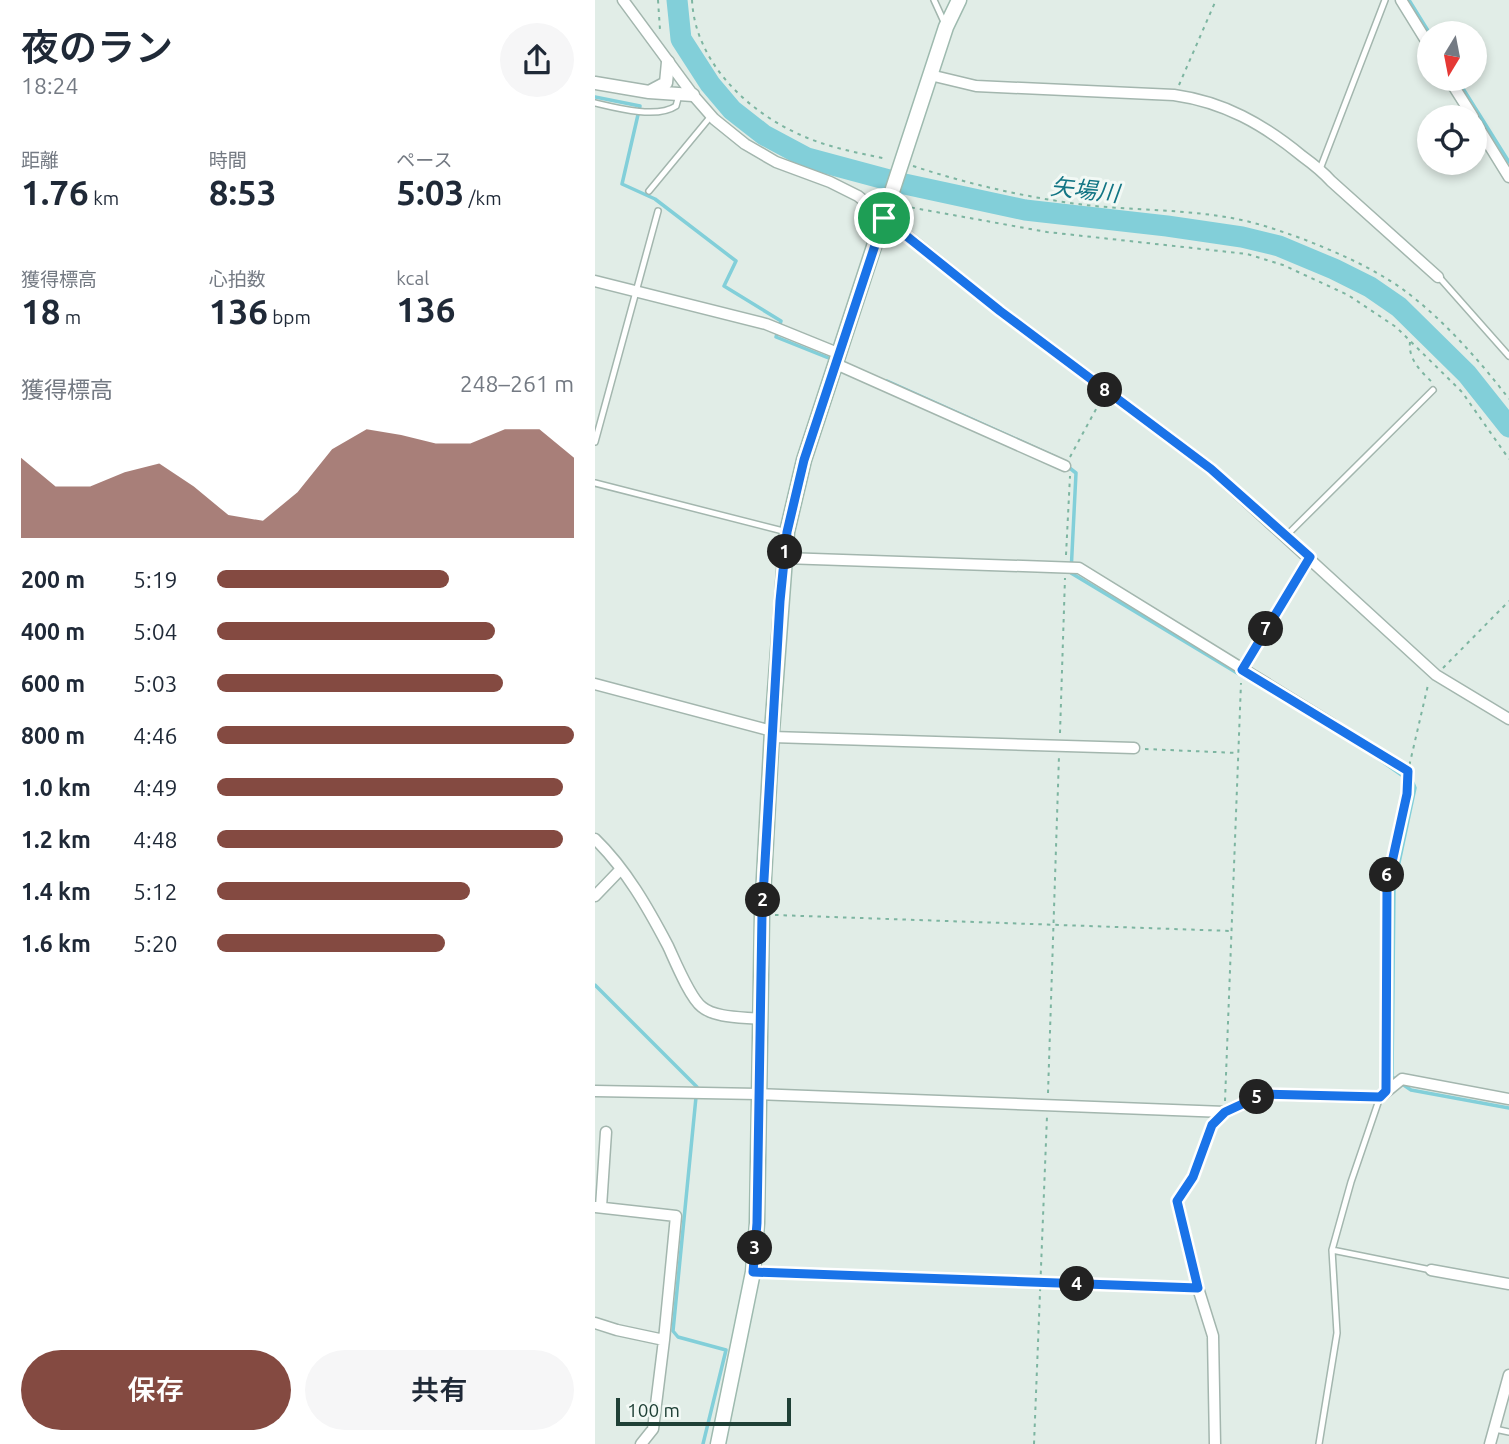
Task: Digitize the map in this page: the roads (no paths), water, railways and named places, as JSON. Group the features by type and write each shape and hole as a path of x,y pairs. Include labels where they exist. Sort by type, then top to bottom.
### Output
{"main road":[{"path":"718,1444 753,1272 757,1223 762,914 787,532 804,460 884,218 894,202 901,164 946,27 959,0"}],"street":[{"path":"623,0 693,95 711,116 745,144 761,155 858,196 1000,311 1211,469 1436,675 1509,719"},
{"path":"1401,0 1417,26"},
{"path":"649,92 666,83 668,62"},
{"path":"930,75 976,86 1174,96 1221,106 1279,136 1320,169 1438,277"},
{"path":"595,82 649,92 693,95"},
{"path":"1487,141 1509,177"},
{"path":"595,281 766,324 1065,466"},
{"path":"784,558 1079,568 1332,724"},
{"path":"595,684 772,734 1134,748"},
{"path":"595,839 621,869 651,913 701,1007 713,1013 760,1019"},
{"path":"595,896 621,869"},
{"path":"1215,1444 1213,1336 1198,1288 1177,1201 1193,1177 1212,1125 1225,1112 1264,1094 1383,1094 1402,1079 1509,1099"},
{"path":"595,1091 758,1094 1225,1112"},
{"path":"606,1132 598,1207 676,1216 653,1429 641,1444"},
{"path":"1431,1270 1509,1284"},
{"path":"595,1323 617,1331 664,1340"},
{"path":"1490,1444 1509,1375"}],"lane":[{"path":"934,0 946,27"},
{"path":"1320,169 1385,0"},
{"path":"595,103 629,111 665,110 676,106 679,95"},
{"path":"649,191 711,116"},
{"path":"595,442 658,211"},
{"path":"1438,277 1509,356"},
{"path":"1286,536 1433,390"},
{"path":"595,483 787,532"},
{"path":"1319,1444 1337,1333 1332,1250 1351,1182 1383,1094"},
{"path":"1332,1250 1431,1270"},
{"path":"1495,1429 1509,1432"}],"waterway":[{"name":"矢場川","path":"677,0 681,39 710,84 732,110 764,135 807,158 900,183 1025,210 1167,226 1242,237 1279,246 1370,287 1399,307 1467,374 1509,427"},
{"path":"1409,0 1422,21"},
{"path":"1465,91 1509,162"},
{"path":"595,97 640,106 622,184 655,199 736,261 724,286 781,321 776,337 831,359"},
{"path":"887,381 1056,457"},
{"path":"1067,466 1076,473 1071,573 1287,703"},
{"path":"1330,728 1413,783 1415,788 1394,886 1392,1077 1411,1090 1509,1108"},
{"path":"595,985 697,1087 673,1331 678,1337 726,1350 703,1444"}]}
